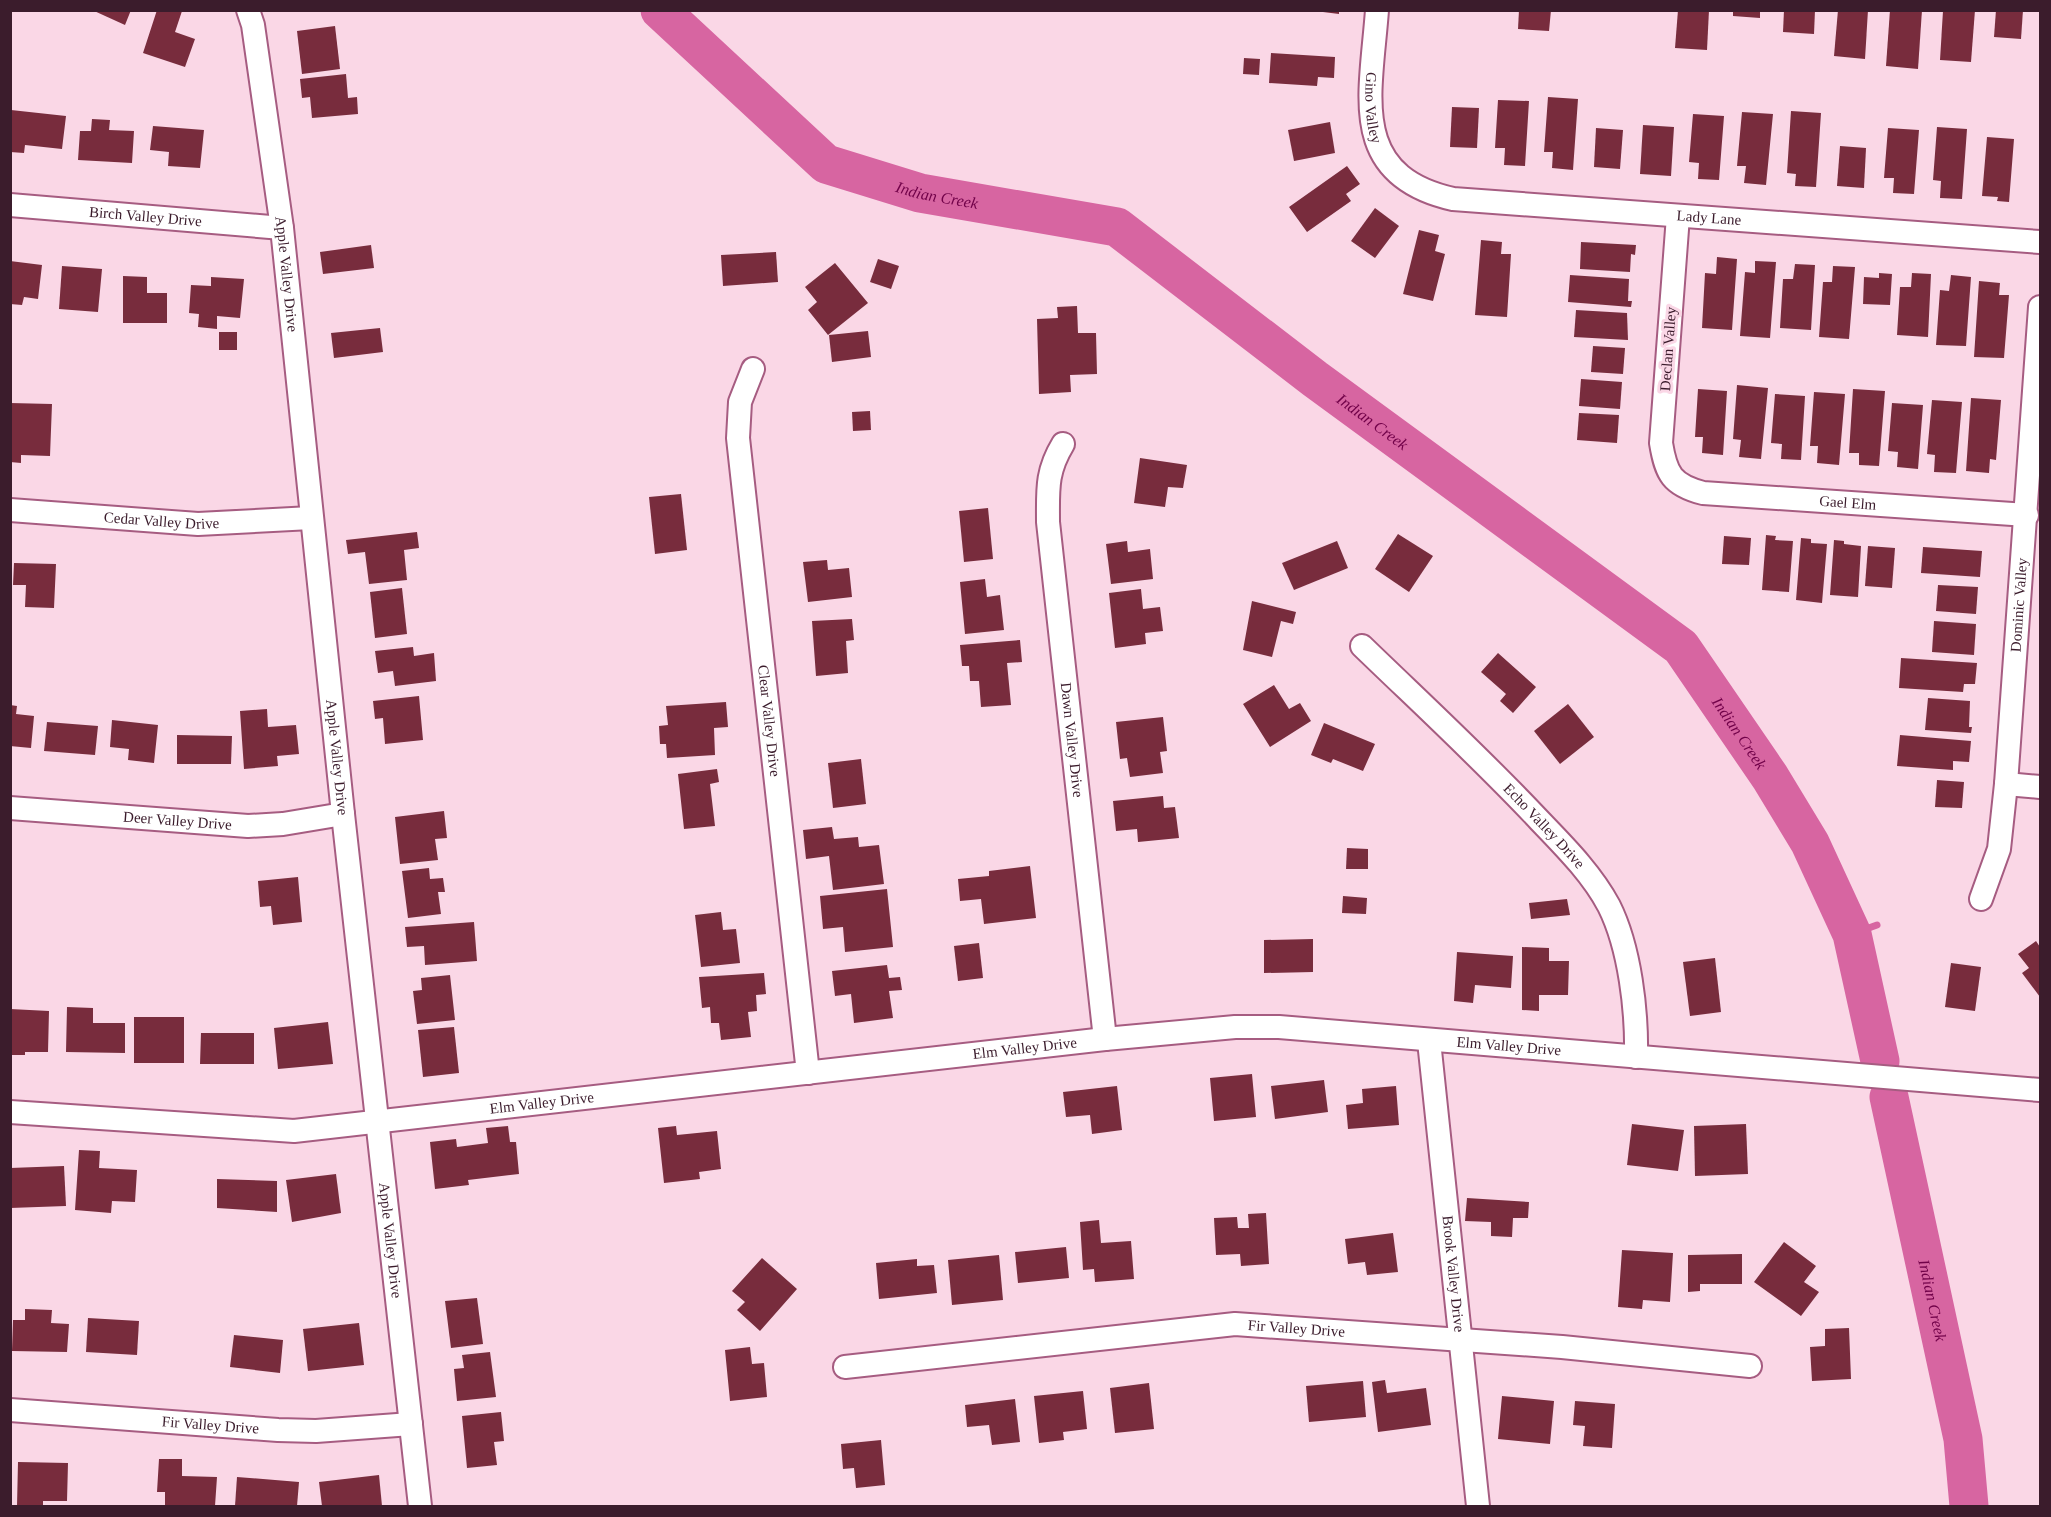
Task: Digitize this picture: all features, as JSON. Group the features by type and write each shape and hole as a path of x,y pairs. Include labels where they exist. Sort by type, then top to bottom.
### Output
{"street":[{"name":"Apple Valley Drive","path":"248,10 253,25 282,228 376,1121 420,1506"},
{"name":"Gino Valley","path":"1377,10 1370,108 1377,147 1389,164"},
{"name":"Lady Lane","path":"1389,164 1412,184 1432,194 1453,199 2040,242"},
{"name":"Birch Valley Drive","path":"10,205 282,228"},
{"name":"Declan Valley","path":"1673,479 1665,464 1661,443 1678,216"},
{"name":"Dominic Valley","path":"1982,899 1999,849 2006,784 2040,307"},
{"name":"Clear Valley Drive","path":"753,369 740,402 738,438 808,1073"},
{"name":"Dawn Valley Drive","path":"1063,444 1052,462 1047,482 1048,522 1106,1039"},
{"name":"Gael Elm","path":"1673,479 1686,489 1703,493 2026,516"},
{"name":"Cedar Valley Drive","path":"10,510 198,524 311,518"},
{"name":"Echo Valley Drive","path":"1362,646 1520,800 1579,862 1609,906 1627,963 1634,998 1636,1057"},
{"path":"2006,784 2040,787"},
{"name":"Deer Valley Drive","path":"10,807 248,826 283,824 343,814"},
{"name":"Elm Valley Drive","path":"10,1112 276,1131 1106,1039 1257,1027 2040,1090"},
{"name":"Brook Valley Drive","path":"1429,1041 1478,1506"},
{"name":"Fir Valley Drive","path":"845,1367 1235,1324 1265,1324 1459,1341 1562,1347 1750,1366"},
{"name":"Fir Valley Drive","path":"10,1410 278,1430 316,1431 411,1424"}],"building":[{"path":"92,10 131,10 125,25"},
{"path":"157,10 182,11 175,32 195,39 185,67 143,53"},
{"path":"1307,10 1339,10 1339,14"},
{"path":"1519,10 1551,10 1549,31 1518,29"},
{"path":"1678,10 1709,10 1707,50 1675,48"},
{"path":"1733,10 1760,10 1760,18 1733,16"},
{"path":"1784,10 1815,10 1814,34 1783,32"},
{"path":"1838,10 1868,10 1865,59 1834,56"},
{"path":"1890,10 1922,10 1918,69 1886,66"},
{"path":"1975,10 1971,62 1940,60 1943,11"},
{"path":"1996,10 2023,10 2021,39 1994,37"},
{"path":"335,26 340,69 302,74 297,31"},
{"path":"1271,53 1335,57 1334,78 1318,77 1317,86 1269,83"},
{"path":"1244,58 1260,59 1259,75 1243,74"},
{"path":"346,74 348,98 357,97 358,114 312,118 310,97 302,98 300,79"},
{"path":"1548,97 1578,99 1573,170 1552,168 1553,152 1544,152"},
{"path":"1498,100 1529,101 1525,166 1504,165 1505,148 1495,148"},
{"path":"1452,107 1479,108 1477,148 1450,147"},
{"path":"11,110 66,116 62,149 25,145 24,153 10,152"},
{"path":"1791,111 1821,113 1816,187 1795,186 1796,174 1787,173"},
{"path":"1742,112 1773,114 1766,185 1744,183 1746,166 1737,166"},
{"path":"1693,114 1724,116 1719,180 1698,179 1699,163 1689,162"},
{"path":"92,119 110,120 109,130 134,131 132,163 78,160 80,131 91,131"},
{"path":"1330,122 1335,153 1294,161 1288,130"},
{"path":"1643,125 1674,127 1671,176 1640,174"},
{"path":"153,126 204,130 200,168 168,166 169,152 150,150"},
{"path":"1937,127 1967,129 1962,199 1940,198 1941,181 1933,180"},
{"path":"1596,128 1623,130 1620,169 1594,167"},
{"path":"1888,128 1919,130 1914,194 1893,193 1894,178 1884,178"},
{"path":"1987,137 2014,139 2009,202 1997,201 1998,197 1982,196"},
{"path":"1840,146 1866,148 1864,188 1837,186"},
{"path":"1347,166 1360,184 1346,194 1351,201 1307,232 1289,207"},
{"path":"1375,208 1399,226 1375,258 1351,241"},
{"path":"1419,230 1439,235 1435,251 1445,254 1433,301 1403,294"},
{"path":"1481,240 1502,242 1501,254 1511,254 1507,317 1475,315"},
{"path":"1581,242 1636,245 1635,255 1631,254 1630,272 1580,269"},
{"path":"371,245 374,268 323,274 320,252"},
{"path":"776,252 778,282 723,286 721,255"},
{"path":"1717,257 1737,259 1732,330 1702,328 1705,273 1716,274"},
{"path":"878,259 899,266 891,289 870,282"},
{"path":"10,261 42,265 38,299 24,297 22,305 10,304"},
{"path":"1755,261 1776,262 1770,338 1740,336 1745,272 1755,273"},
{"path":"835,263 868,303 828,335 808,310 817,302 805,287"},
{"path":"1795,264 1815,265 1811,330 1780,328 1783,279 1793,279"},
{"path":"62,266 102,269 98,312 59,309"},
{"path":"1833,266 1855,267 1849,339 1819,337 1823,282 1832,282"},
{"path":"1879,273 1892,274 1890,305 1863,304 1864,277 1879,278"},
{"path":"1912,273 1931,274 1928,337 1897,335 1900,287 1911,287"},
{"path":"1570,275 1629,279 1628,301 1632,301 1631,307 1568,302"},
{"path":"1951,275 1971,277 1966,346 1936,345 1940,290 1949,291"},
{"path":"123,276 147,277 147,293 167,293 167,323 123,323"},
{"path":"211,277 244,279 240,318 217,316 217,329 198,327 199,314 189,313 191,285 211,286"},
{"path":"1979,281 2000,283 1999,295 2009,295 2004,358 1974,357"},
{"path":"1077,306 1078,333 1096,333 1097,374 1070,375 1071,392 1039,394 1037,319 1058,318 1057,307"},
{"path":"1576,310 1627,313 1628,340 1574,337"},
{"path":"380,328 383,352 334,358 331,333"},
{"path":"868,331 871,357 832,362 829,335"},
{"path":"219,332 237,332 237,350 219,350"},
{"path":"1593,346 1625,348 1623,374 1591,372"},
{"path":"1581,379 1622,382 1620,409 1579,406"},
{"path":"1737,385 1768,388 1761,459 1739,457 1741,440 1733,439"},
{"path":"1698,389 1727,391 1723,455 1702,453 1703,437 1695,437"},
{"path":"1853,389 1885,391 1879,466 1859,465 1859,453 1849,453"},
{"path":"1814,392 1845,394 1839,465 1817,463 1818,446 1810,446"},
{"path":"1775,394 1805,396 1801,460 1781,459 1782,444 1771,443"},
{"path":"1971,398 2001,400 1996,460 1990,459 1989,473 1966,471"},
{"path":"1932,400 1962,402 1956,473 1934,472 1935,455 1927,454"},
{"path":"10,403 52,404 50,456 21,455 21,463 10,462"},
{"path":"1892,403 1923,405 1918,469 1897,467 1898,452 1888,451"},
{"path":"870,411 871,430 853,431 852,412"},
{"path":"1579,413 1619,415 1617,443 1577,440"},
{"path":"1140,458 1187,465 1183,488 1168,487 1165,507 1134,503"},
{"path":"681,494 687,550 655,554 649,497"},
{"path":"988,508 993,559 964,562 959,511"},
{"path":"417,532 419,548 404,550 407,580 369,584 365,552 348,554 346,540"},
{"path":"1398,534 1433,556 1409,592 1375,569"},
{"path":"1766,535 1776,536 1775,540 1793,541 1789,592 1762,590"},
{"path":"1724,536 1751,538 1749,565 1722,564"},
{"path":"1801,538 1811,539 1811,543 1827,544 1822,603 1796,600"},
{"path":"1834,540 1861,546 1858,597 1830,595"},
{"path":"1127,541 1128,552 1150,549 1153,579 1111,584 1106,544"},
{"path":"1337,541 1348,568 1294,590 1282,563"},
{"path":"1868,546 1895,548 1892,588 1865,586"},
{"path":"1923,547 1982,551 1980,577 1921,573"},
{"path":"827,560 828,570 849,568 852,597 808,602 803,562"},
{"path":"14,563 56,564 54,608 25,607 26,585 13,585"},
{"path":"985,579 987,597 1000,595 1004,630 965,634 960,582"},
{"path":"1938,585 1978,587 1976,614 1936,611"},
{"path":"402,588 407,634 375,638 370,592"},
{"path":"1141,589 1143,609 1160,607 1163,631 1145,633 1146,644 1115,648 1109,593"},
{"path":"1252,601 1296,612 1293,624 1281,621 1272,657 1243,650"},
{"path":"852,619 854,640 846,641 848,673 816,676 812,621"},
{"path":"1934,621 1976,624 1974,655 1932,652"},
{"path":"1020,640 1022,662 1007,663 1011,705 981,707 979,681 970,681 969,666 962,666 960,645"},
{"path":"413,647 414,656 434,653 436,681 395,686 393,671 378,673 375,651"},
{"path":"1498,653 1536,687 1513,713 1500,701 1506,694 1481,672"},
{"path":"1901,658 1977,663 1975,684 1964,684 1963,692 1899,688"},
{"path":"1274,685 1289,709 1300,703 1311,721 1270,747 1243,704"},
{"path":"419,696 423,740 385,744 383,718 375,719 373,701"},
{"path":"1928,698 1970,701 1969,727 1972,727 1971,733 1925,730"},
{"path":"726,702 728,727 714,728 715,755 667,758 666,744 660,744 659,726 668,725 666,706"},
{"path":"1568,704 1594,737 1560,764 1534,731"},
{"path":"10,705 17,706 16,714 34,716 31,748 10,746"},
{"path":"267,709 268,727 296,725 299,754 277,756 278,766 244,769 240,711"},
{"path":"1163,717 1167,751 1160,752 1163,773 1130,777 1127,758 1120,759 1116,722"},
{"path":"112,720 158,725 154,763 128,760 129,749 110,747"},
{"path":"47,722 98,726 95,755 44,751"},
{"path":"1324,723 1375,744 1363,771 1333,759 1331,763 1311,755"},
{"path":"177,735 232,736 231,764 177,764"},
{"path":"1900,735 1971,741 1969,762 1953,761 1953,770 1897,766"},
{"path":"861,759 866,804 833,808 828,763"},
{"path":"717,769 719,782 710,784 715,826 684,829 678,774"},
{"path":"1937,780 1964,782 1962,808 1935,807"},
{"path":"1163,796 1164,808 1175,807 1179,838 1138,842 1137,829 1116,831 1113,801"},
{"path":"444,811 447,838 435,839 438,860 400,864 395,817"},
{"path":"832,827 834,839 858,837 859,847 879,845 884,884 833,890 829,856 806,859 803,830"},
{"path":"1347,848 1368,849 1368,869 1346,869"},
{"path":"1030,866 1036,918 984,924 981,899 960,901 958,879 989,876 989,871"},
{"path":"429,868 430,879 443,878 445,892 438,892 441,914 408,918 402,871"},
{"path":"298,877 302,922 273,925 271,906 260,907 258,881"},
{"path":"887,889 893,947 845,952 843,927 823,929 820,896"},
{"path":"1343,896 1367,898 1366,914 1342,913"},
{"path":"1567,899 1570,915 1531,919 1529,903"},
{"path":"721,912 723,930 736,929 740,963 701,967 695,915"},
{"path":"474,922 477,961 425,965 424,946 407,947 405,927"},
{"path":"1313,939 1313,972 1264,973 1264,940"},
{"path":"2036,941 2040,947 2040,997 2022,973 2029,968 2018,954"},
{"path":"979,943 983,978 958,981 954,946"},
{"path":"1522,947 1549,948 1549,961 1569,961 1568,995 1539,995 1539,1011 1522,1010"},
{"path":"1457,952 1513,956 1511,988 1475,985 1473,1003 1454,1001"},
{"path":"1715,958 1721,1012 1690,1016 1683,962"},
{"path":"1951,963 1981,967 1975,1011 1945,1007"},
{"path":"887,965 889,978 900,977 902,990 889,991 893,1018 854,1023 851,994 835,996 832,971"},
{"path":"764,973 766,994 756,995 757,1011 748,1012 751,1037 721,1040 719,1023 711,1023 710,1007 702,1008 699,977"},
{"path":"450,975 455,1020 417,1024 413,991 422,990 421,978"},
{"path":"67,1007 93,1008 93,1023 125,1023 125,1053 66,1052"},
{"path":"10,1009 49,1011 48,1052 25,1052 25,1055 10,1055"},
{"path":"134,1017 184,1017 184,1063 134,1063"},
{"path":"328,1022 333,1064 278,1069 274,1028"},
{"path":"454,1027 459,1073 423,1077 418,1030"},
{"path":"201,1033 254,1033 254,1064 200,1064"},
{"path":"1252,1074 1256,1117 1214,1121 1210,1078"},
{"path":"1324,1080 1328,1112 1275,1119 1271,1086"},
{"path":"1117,1086 1122,1130 1092,1134 1090,1115 1066,1117 1063,1092"},
{"path":"1396,1086 1399,1125 1348,1129 1346,1105 1363,1103 1362,1089"},
{"path":"1632,1124 1684,1130 1678,1171 1627,1165"},
{"path":"1746,1124 1748,1174 1695,1176 1694,1126"},
{"path":"508,1126 510,1142 516,1142 519,1174 468,1180 469,1185 435,1189 430,1142 456,1139 457,1147 488,1143 486,1128"},
{"path":"676,1126 677,1135 717,1131 721,1169 699,1172 700,1179 664,1183 658,1128"},
{"path":"79,1150 100,1151 99,1168 137,1170 135,1202 112,1201 111,1213 75,1210"},
{"path":"64,1166 66,1206 10,1208 10,1168"},
{"path":"336,1174 341,1213 292,1222 286,1180"},
{"path":"217,1179 277,1181 277,1212 217,1208"},
{"path":"1467,1198 1529,1202 1528,1218 1513,1218 1512,1237 1491,1236 1491,1222 1465,1221"},
{"path":"1266,1213 1269,1264 1241,1266 1240,1254 1216,1255 1214,1218 1237,1217 1238,1228 1249,1228 1248,1214"},
{"path":"1099,1220 1101,1243 1131,1241 1134,1279 1095,1282 1094,1269 1083,1270 1080,1222"},
{"path":"1393,1233 1398,1272 1367,1275 1365,1262 1348,1264 1345,1239"},
{"path":"1784,1242 1816,1266 1804,1282 1819,1292 1801,1316 1754,1282"},
{"path":"1066,1247 1069,1278 1018,1283 1015,1252"},
{"path":"1622,1250 1673,1253 1670,1302 1643,1300 1642,1309 1618,1307"},
{"path":"1742,1254 1742,1284 1700,1284 1700,1291 1688,1292 1688,1255"},
{"path":"999,1255 1003,1300 952,1305 948,1260"},
{"path":"762,1258 797,1289 760,1331 737,1310 745,1302 732,1291"},
{"path":"917,1259 917,1266 934,1265 937,1293 879,1299 876,1263"},
{"path":"477,1298 483,1344 451,1348 445,1301"},
{"path":"25,1309 52,1310 51,1323 69,1324 67,1352 12,1351 13,1320 25,1320"},
{"path":"88,1318 139,1321 137,1355 86,1352"},
{"path":"359,1323 364,1365 308,1371 303,1329"},
{"path":"1849,1328 1851,1379 1812,1381 1810,1347 1825,1346 1825,1329"},
{"path":"234,1335 283,1340 280,1373 230,1367"},
{"path":"750,1347 752,1364 764,1363 767,1397 730,1401 725,1350"},
{"path":"490,1352 496,1397 457,1401 454,1369 464,1368 462,1355"},
{"path":"1385,1380 1387,1393 1426,1388 1431,1425 1378,1432 1372,1382"},
{"path":"1363,1381 1366,1417 1309,1422 1306,1386"},
{"path":"1149,1383 1154,1429 1115,1433 1110,1388"},
{"path":"1083,1391 1087,1429 1063,1432 1064,1440 1039,1443 1034,1396"},
{"path":"1502,1396 1554,1401 1550,1444 1498,1439"},
{"path":"1015,1399 1020,1442 992,1445 989,1425 967,1427 965,1405"},
{"path":"1575,1401 1615,1404 1612,1448 1583,1446 1585,1426 1573,1425"},
{"path":"501,1412 504,1441 494,1442 497,1465 467,1468 462,1416"},
{"path":"881,1440 885,1485 856,1488 854,1468 843,1469 841,1444"},
{"path":"159,1459 182,1459 182,1476 217,1477 215,1506 165,1506 165,1492 157,1492"},
{"path":"18,1462 68,1463 67,1501 43,1501 43,1506 17,1506"},
{"path":"379,1475 382,1506 322,1506 319,1482"},
{"path":"237,1477 299,1482 297,1506 235,1506"}],"waterway":[{"name":"Indian Creek","path":"660,10 826,164 920,193 1117,227 1315,379 1681,647 1770,777 1810,843 1852,934 1880,1061"},
{"path":"1852,934 1877,925"},
{"name":"Indian Creek","path":"1889,1097 1963,1439 1969,1506"}]}
